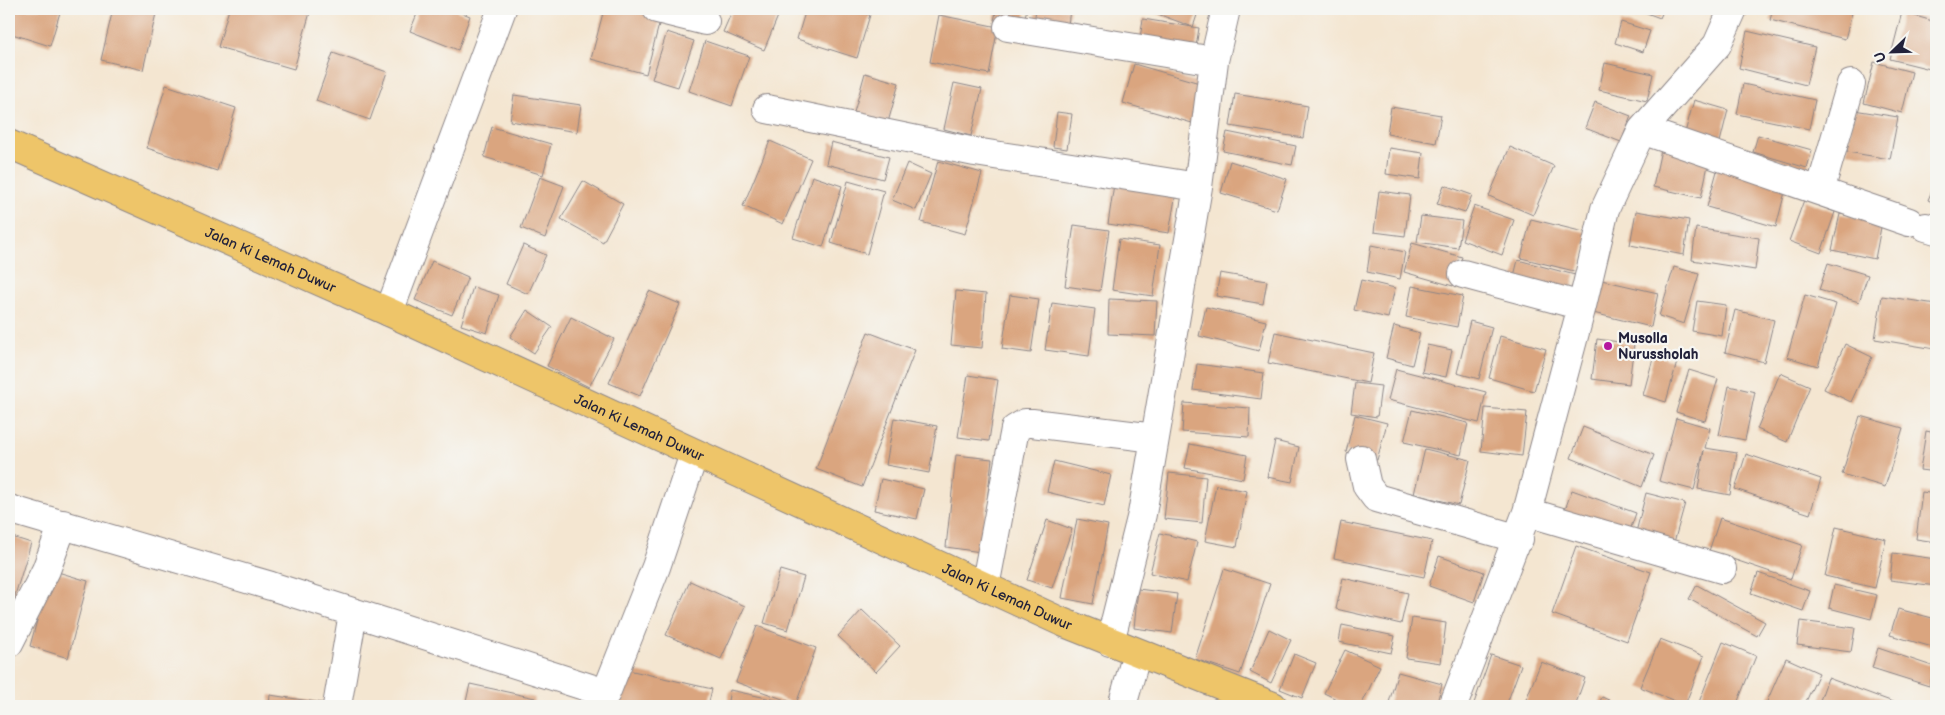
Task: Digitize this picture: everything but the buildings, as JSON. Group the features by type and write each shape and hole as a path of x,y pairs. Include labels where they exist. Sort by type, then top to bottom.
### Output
{"main road":[{"name":"Jalan Ki Lemah Duwur","path":"9,144 389,312 985,587 1137,654 1273,706"}],"street":[{"path":"389,312 502,9"},
{"path":"657,9 704,22"},
{"path":"1110,642 1142,514 1198,187 1214,61 1226,9"},
{"path":"1452,706 1519,538 1582,306 1605,209 1642,130 1717,45 1733,9"},
{"path":"1008,27 1214,61"},
{"path":"1820,191 1851,84"},
{"path":"767,109 975,152 1198,187"},
{"path":"1642,130 1924,226"},
{"path":"1463,274 1582,306"},
{"path":"985,587 1015,430 1019,426 1032,423 1155,438"},
{"path":"9,508 353,613 603,700 656,567 694,454"},
{"path":"1361,459 1367,486 1376,498 1519,538"},
{"path":"1527,512 1722,569"},
{"path":"9,643 46,570 63,524"},
{"path":"337,706 353,613"},
{"path":"1122,706 1137,654"}],"place":[{"name":"Musolla Nurussholah","path":"1608,346"}]}
